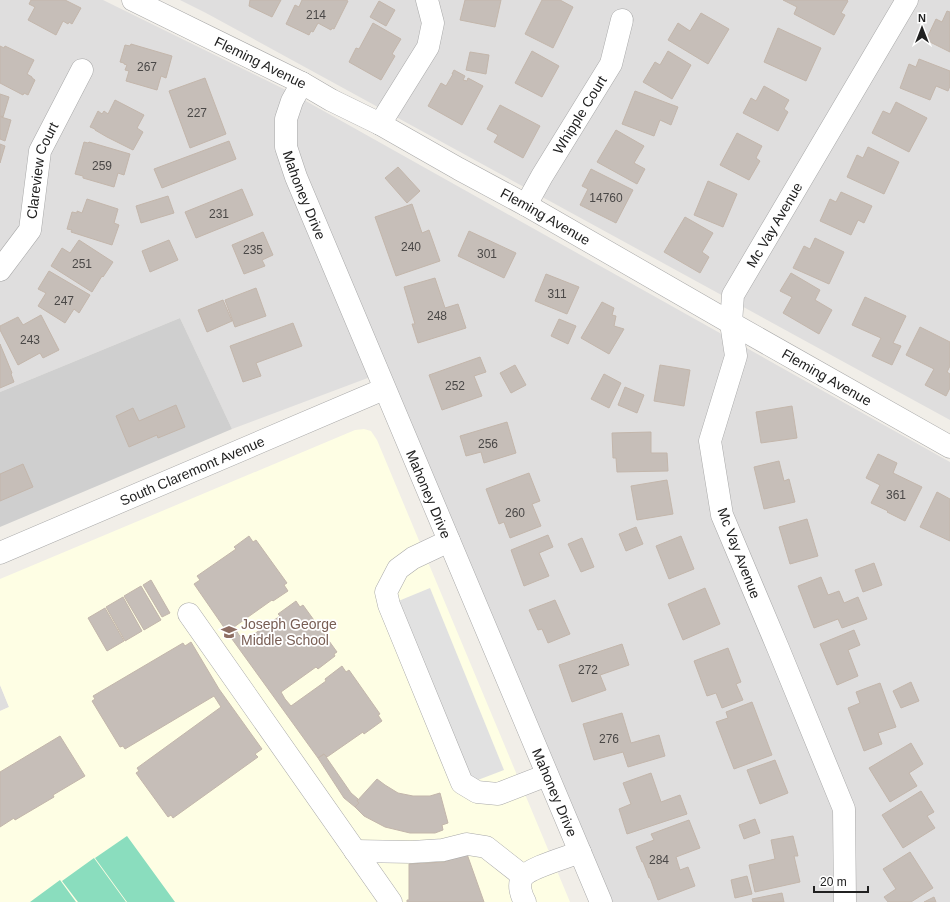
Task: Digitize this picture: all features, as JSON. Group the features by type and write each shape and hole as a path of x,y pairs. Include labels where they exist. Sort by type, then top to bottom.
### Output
{"street":[{"name":"Fleming Avenue","path":"133,0 302,83 331,100 380,124 526,205 950,447"},
{"path":"380,124 428,47 433,22 427,0"},
{"name":"Mc Vay Avenue","path":"845,902 844,810 722,515 710,441 736,356 731,323 733,295 907,0"},
{"name":"Whipple Court","path":"526,205 542,176 611,64 622,20"},
{"name":"Clareview Court","path":"0,270 30,230 40,151 82,70"},
{"name":"Mahoney Drive","path":"302,83 292,101 286,120 286,148 296,177 601,902"},
{"name":"South Claremont Avenue","path":"0,553 384,389"},
{"path":"449,541 413,558 398,569 386,592 389,605 462,783 477,792 498,794 547,775"},
{"path":"189,614 391,902"},
{"path":"355,850 412,852 443,850 467,844 480,846 486,847 523,876"},
{"path":"525,902 521,895 520,883 523,876 531,870 580,852"}],"shaded area":[{"path":"0,0 103,0 288,91 950,462 950,902 612,902 389,370 232,429 180,318 0,392"},
{"path":"180,0 950,0 950,420 206,13"},
{"path":"180,318 232,429 0,527 0,392"},
{"name":"Joseph George Middle School","path":"364,429 371,431 377,440 570,902 0,902 0,711 9,707 0,685 0,579 355,430"},
{"path":"430,588 504,770 470,783 396,602"},
{"path":"0,685 9,707 0,711"}],"green space":[{"path":"127,836 175,902 127,902 95,858"},
{"path":"94,858 126,902 78,902 62,881"},
{"path":"60,880 76,902 30,902"}],"building":[{"path":"31,0 65,0 81,8 72,24 69,22 68,24 63,21 56,35 28,20 35,7 29,4"},
{"path":"250,0 281,0 272,17 249,6"},
{"path":"302,0 348,1 334,29 332,28 331,30 318,23 313,32 311,31 309,35 286,24 295,5 299,7"},
{"path":"465,0 501,0 495,27 460,20"},
{"path":"542,0 560,0 573,7 553,48 525,34"},
{"path":"783,0 848,1 841,13 845,15 834,35 794,14 797,7"},
{"path":"379,1 395,10 386,26 370,17"},
{"path":"947,11 950,12 950,52 926,40 936,19 942,22"},
{"path":"701,13 729,29 708,64 668,40 678,23 690,31"},
{"path":"373,23 401,39 392,54 395,56 381,80 349,62 356,48 359,49"},
{"path":"778,28 821,48 806,81 764,62"},
{"path":"131,44 172,56 166,78 161,76 157,90 126,81 129,71 125,70 127,65 120,62 125,45 130,46"},
{"path":"0,46 4,48 5,46 34,60 27,74 35,80 28,95 24,93 23,95 0,83"},
{"path":"532,51 559,66 542,97 515,83"},
{"path":"668,51 691,65 672,99 643,82 655,62 660,65"},
{"path":"470,52 489,55 486,74 466,70"},
{"path":"919,59 950,71 950,86 948,91 936,86 930,100 900,88 909,64 916,67"},
{"path":"454,70 465,76 463,80 467,81 468,78 483,86 462,125 428,106 441,83 446,86"},
{"path":"205,78 226,134 190,148 169,91"},
{"path":"764,86 789,100 784,109 788,112 778,131 743,113 751,98 756,101"},
{"path":"635,91 678,107 671,125 660,120 654,136 622,124"},
{"path":"0,94 9,97 3,117 1,116 1,117 11,120 5,141 0,139"},
{"path":"115,100 144,115 137,128 143,132 133,150 90,127 98,111 102,114 104,111 108,114"},
{"path":"896,102 927,118 909,152 872,133 883,111 890,114"},
{"path":"500,105 540,126 523,158 494,142 498,135 487,129"},
{"path":"616,130 644,146 634,163 645,169 637,184 597,162"},
{"path":"737,133 762,146 756,158 760,161 749,180 720,165"},
{"path":"229,141 236,159 162,188 154,169"},
{"path":"84,142 89,142 130,154 124,175 118,173 114,187 83,178 83,176 75,174"},
{"path":"0,144 5,146 0,163"},
{"path":"868,147 899,162 884,194 847,177 857,155 863,158"},
{"path":"398,167 420,191 407,203 385,178"},
{"path":"591,169 633,190 616,223 580,205 588,189 582,186"},
{"path":"708,181 737,194 723,227 694,215"},
{"path":"242,189 253,215 196,238 185,212"},
{"path":"841,192 872,206 864,223 858,220 851,235 820,221 830,199 836,202"},
{"path":"168,196 174,213 141,223 136,206"},
{"path":"87,199 118,209 114,223 119,225 112,245 71,232 72,230 67,229 72,212 77,213 77,211 82,213"},
{"path":"412,204 422,233 429,230 440,261 396,276 375,217"},
{"path":"685,217 713,233 702,252 709,257 700,273 664,252"},
{"path":"469,231 516,253 504,278 458,256"},
{"path":"263,232 273,255 262,260 265,266 244,274 232,245"},
{"path":"815,238 844,252 829,284 793,268 804,246 810,249"},
{"path":"79,240 113,262 92,292 51,266 62,248 70,253"},
{"path":"169,240 178,260 150,272 142,251"},
{"path":"49,271 90,295 79,313 74,309 65,323 38,306 46,293 38,289"},
{"path":"791,273 820,290 815,300 832,310 819,334 783,313 792,297 780,291"},
{"path":"546,274 579,287 567,314 535,301"},
{"path":"435,278 445,308 458,304 466,328 418,343 412,324 415,324 404,287"},
{"path":"256,288 266,316 235,327 225,300"},
{"path":"865,297 906,316 893,343 901,346 892,365 872,356 881,338 852,325"},
{"path":"223,300 232,321 207,332 198,310"},
{"path":"602,302 614,308 612,315 616,316 614,326 624,329 609,354 581,338"},
{"path":"41,315 59,350 43,358 40,353 18,365 0,330 0,326 18,317 23,325"},
{"path":"559,319 576,326 568,344 551,336"},
{"path":"293,323 302,346 256,363 261,376 243,382 230,346"},
{"path":"920,327 950,342 950,366 947,372 950,374 950,388 946,396 925,385 934,369 906,355"},
{"path":"0,344 12,373 14,382 0,388"},
{"path":"480,357 486,372 474,376 482,396 442,410 429,375"},
{"path":"515,365 526,385 511,393 500,373"},
{"path":"660,365 690,370 684,406 654,401"},
{"path":"604,374 621,383 609,408 591,399"},
{"path":"625,387 644,395 637,413 618,405"},
{"path":"176,405 185,427 158,438 157,435 129,447 116,416 133,408 139,421"},
{"path":"792,406 797,438 761,443 756,412"},
{"path":"507,422 516,453 484,463 481,452 466,456 460,436"},
{"path":"651,432 651,453 667,453 668,471 617,472 616,458 613,458 612,433"},
{"path":"878,454 897,463 893,473 922,487 905,521 871,503 880,485 866,478"},
{"path":"779,461 784,481 789,479 795,502 764,509 754,467"},
{"path":"23,464 33,487 0,501 0,474"},
{"path":"529,473 540,501 532,504 541,526 510,538 504,522 499,524 486,489"},
{"path":"667,480 673,514 637,520 631,486"},
{"path":"937,492 950,499 950,541 920,527"},
{"path":"807,519 818,556 790,564 779,527"},
{"path":"636,527 643,544 626,551 619,534"},
{"path":"548,535 553,547 539,553 549,576 524,586 511,550"},
{"path":"249,536 253,542 256,540 287,583 284,585 288,591 273,601 272,600 234,627 239,635 244,641 280,616 278,614 296,601 300,607 303,605 337,652 334,654 335,656 318,669 316,667 281,692 285,699 291,706 326,681 325,679 342,666 346,672 349,670 380,714 378,715 382,721 364,734 363,732 327,757 324,754 318,758 194,584 200,580 197,576 236,549 234,547"},
{"path":"681,536 694,569 669,579 656,546"},
{"path":"582,538 594,567 581,572 568,544"},
{"path":"874,563 882,585 863,592 855,570"},
{"path":"821,577 828,595 839,591 844,603 858,597 867,619 842,628 838,619 814,628 798,586"},
{"path":"151,580 170,613 162,617 143,585"},
{"path":"141,586 161,620 144,630 124,596"},
{"path":"705,588 720,624 683,640 668,604"},
{"path":"123,597 142,631 125,641 106,607"},
{"path":"555,600 570,634 548,643 542,629 538,630 529,610"},
{"path":"105,608 124,641 107,651 88,618"},
{"path":"854,630 860,645 848,650 858,676 837,685 820,644"},
{"path":"191,642 219,689 262,749 255,754 258,757 173,818 171,815 168,817 136,773 139,771 137,768 221,707 214,696 125,749 123,746 120,747 92,701 95,699 93,696 183,643 185,646"},
{"path":"622,644 629,665 600,675 606,690 572,702 559,665"},
{"path":"728,648 741,682 736,684 743,700 722,708 716,693 707,696 694,661"},
{"path":"911,682 919,701 901,708 893,691"},
{"path":"880,683 896,727 878,733 882,744 864,751 848,708 860,703 856,692"},
{"path":"752,702 772,755 734,769 716,722 728,718 726,712"},
{"path":"622,713 631,743 659,735 665,756 628,767 623,752 594,760 583,724"},
{"path":"60,736 85,776 53,795 54,797 0,827 0,772"},
{"path":"911,743 923,764 909,773 917,786 890,802 869,768"},
{"path":"324,754 351,793 358,799 357,801 359,803 355,807 344,798 318,758"},
{"path":"775,760 788,793 760,804 747,770"},
{"path":"651,773 661,802 680,795 687,814 627,834 619,809 631,804 623,783"},
{"path":"377,779 398,793 413,796 430,796 440,793 448,823 442,825 443,830 435,833 410,833 385,827 364,816 355,807 359,803 357,801"},
{"path":"921,791 934,812 927,816 935,828 903,848 882,815"},
{"path":"755,819 760,833 744,839 739,825"},
{"path":"689,820 700,848 676,857 680,870 688,867 695,886 658,900 636,847 654,840 651,834"},
{"path":"793,836 798,856 794,856 800,882 755,892 749,865 775,859 771,840"},
{"path":"910,852 933,888 911,902 888,902 884,897 896,889 883,869"},
{"path":"467,854 484,902 407,902 407,900 409,900 409,864 444,862"},
{"path":"747,876 752,894 735,898 731,880"},
{"path":"782,893 784,902 753,902 752,899"},
{"path":"934,897 936,902 924,902"}],"place":[{"name":"Joseph George Middle School","path":"229,632"}]}
